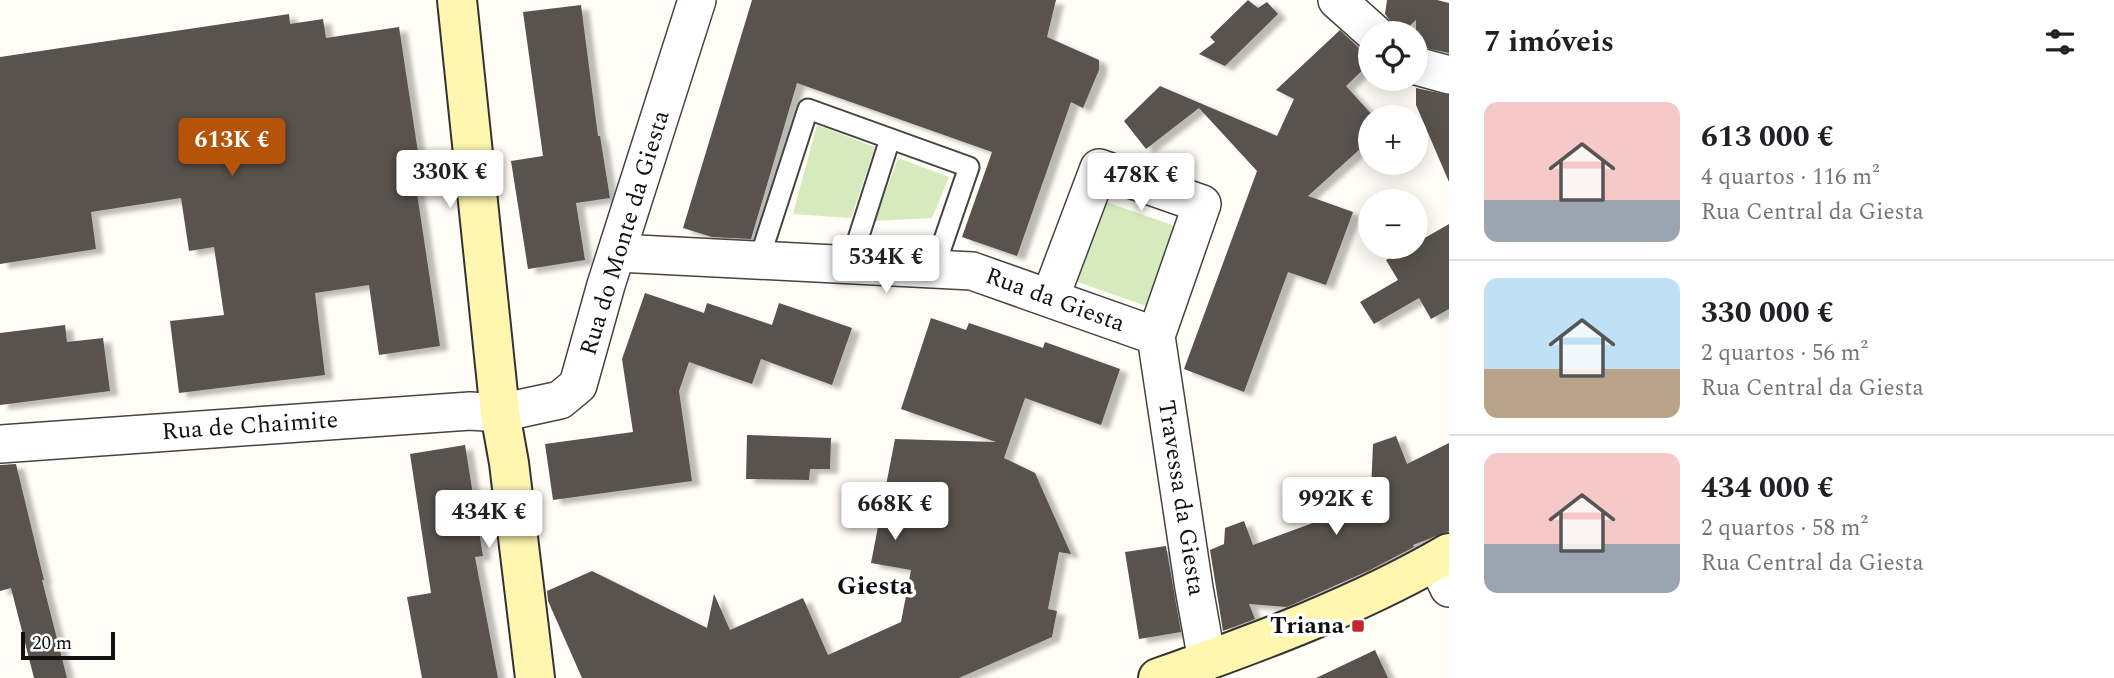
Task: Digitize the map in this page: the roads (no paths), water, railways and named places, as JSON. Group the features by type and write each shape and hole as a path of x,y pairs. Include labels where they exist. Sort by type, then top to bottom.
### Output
{"street":[{"path":"457,0 500,413 509,463 535,678"},
{"name":"Rua do Monte da Giesta","path":"500,413 560,400 578,385 606,285 697,0"},
{"path":"1337,0 1361,21"},
{"path":"1428,69 1449,75"},
{"path":"1049,298 1099,168 1202,204 1156,336"},
{"name":"Rua da Giesta","path":"618,253 972,271 1156,336"},
{"name":"Travessa da Giesta","path":"1156,336 1207,661"},
{"name":"Rua de Chaimite","path":"0,444 470,411 500,413"},
{"path":"1158,678 1278,634 1368,595 1445,567"}],"lane":[{"path":"760,260 808,109 969,167 934,269"},
{"path":"850,264 890,139"}],"place":[{"name":"Triana","path":"1358,626"}],"district":[{"name":"Giesta","path":"875,586"}]}
